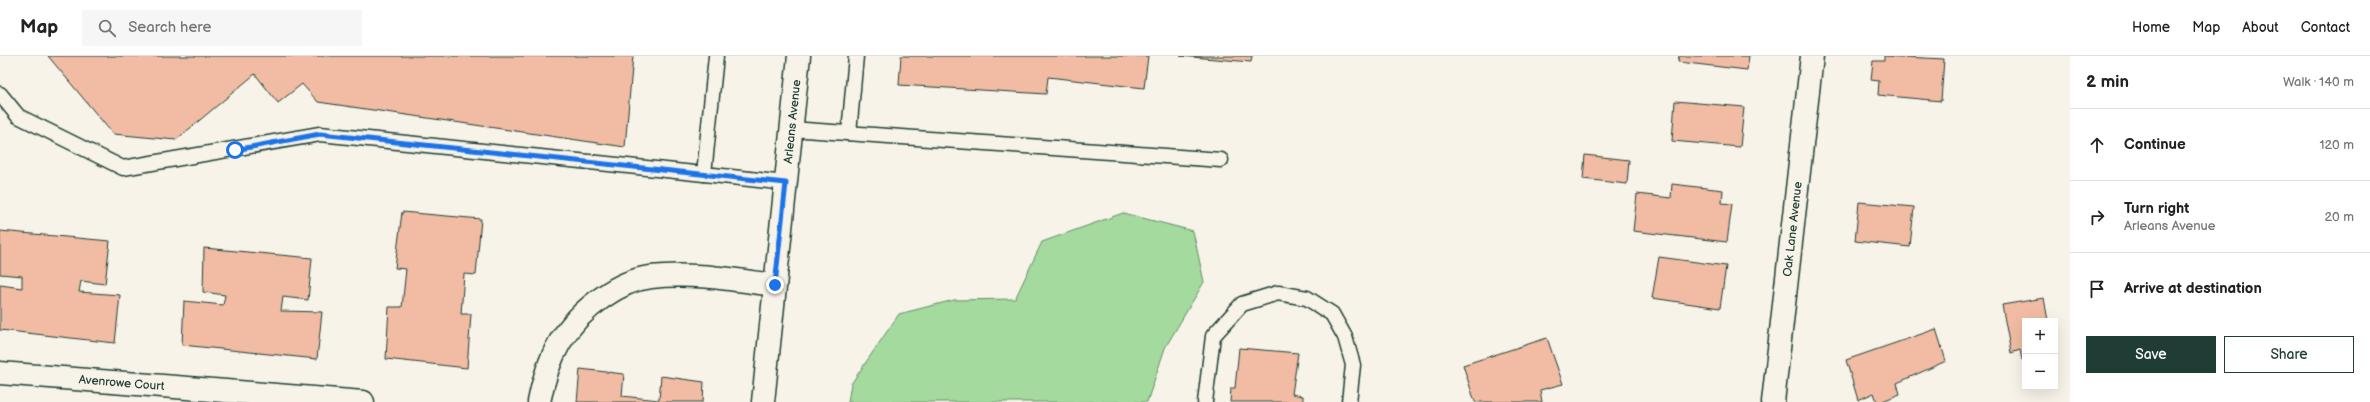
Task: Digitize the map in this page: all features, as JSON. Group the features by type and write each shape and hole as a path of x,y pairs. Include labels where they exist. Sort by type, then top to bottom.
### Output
{"street":[{"name":"Arleans Avenue","path":"763,402 799,56"},
{"name":"Oak Lane Avenue","path":"1773,402 1812,56"},
{"path":"538,402 547,368 567,329 586,309 618,287 649,277 686,275 775,285"},
{"name":"Avenrowe Court","path":"0,372 363,402"}],"lane":[{"path":"704,174 716,56"},
{"path":"849,133 856,56"},
{"path":"0,94 18,116 123,168 320,134 786,183"},
{"path":"791,129 1221,160"},
{"path":"1205,402 1213,336 1242,304 1278,293 1307,298 1332,314 1345,338 1353,365 1349,402"}],"green space":[{"path":"1123,213 1193,231 1204,282 1165,348 1147,402 848,402 851,384 899,314 954,300 1015,299 1042,242"}],"building":[{"path":"48,56 633,56 625,147 318,102 302,84 278,103 255,74 176,140 113,134"},
{"path":"901,56 1148,56 1144,88 1048,77 1046,94 899,85"},
{"path":"1180,56 1252,56 1251,62"},
{"path":"1679,56 1749,56 1747,70 1678,62"},
{"path":"1884,56 1944,59 1941,101 1878,95 1879,81 1871,80 1873,61 1884,61"},
{"path":"1675,101 1744,107 1740,147 1672,141"},
{"path":"1585,155 1629,160 1627,184 1583,179"},
{"path":"1672,184 1723,190 1722,203 1732,204 1727,242 1633,231 1637,194 1671,198"},
{"path":"1859,202 1914,207 1910,247 1855,241"},
{"path":"402,212 481,219 476,275 464,274 461,314 471,314 467,368 386,359 389,307 402,307 406,269 395,268"},
{"path":"0,231 110,241 105,284 81,281 79,292 120,295 115,343 0,330 0,285 22,288 22,276 0,274"},
{"path":"204,248 312,258 308,300 283,297 281,311 322,312 317,359 182,345 184,301 223,305 225,295 203,292"},
{"path":"1659,257 1726,266 1720,308 1652,298"},
{"path":"2044,298 2047,318 2022,318 2022,360 2020,350 2011,353 2002,305"},
{"path":"1936,329 1946,361 1897,383 1900,394 1880,402 1877,402 1874,393 1858,400 1846,360"},
{"path":"1547,338 1563,384 1540,390 1542,402 1475,402 1463,365"},
{"path":"1239,348 1298,353 1292,394 1303,396 1303,402 1230,402 1231,388 1235,388"},
{"path":"580,369 624,374 622,396 659,400 661,376 704,382 703,402 577,402"}],"route":[{"path":"235,150 320,134 786,183 775,285"}]}
